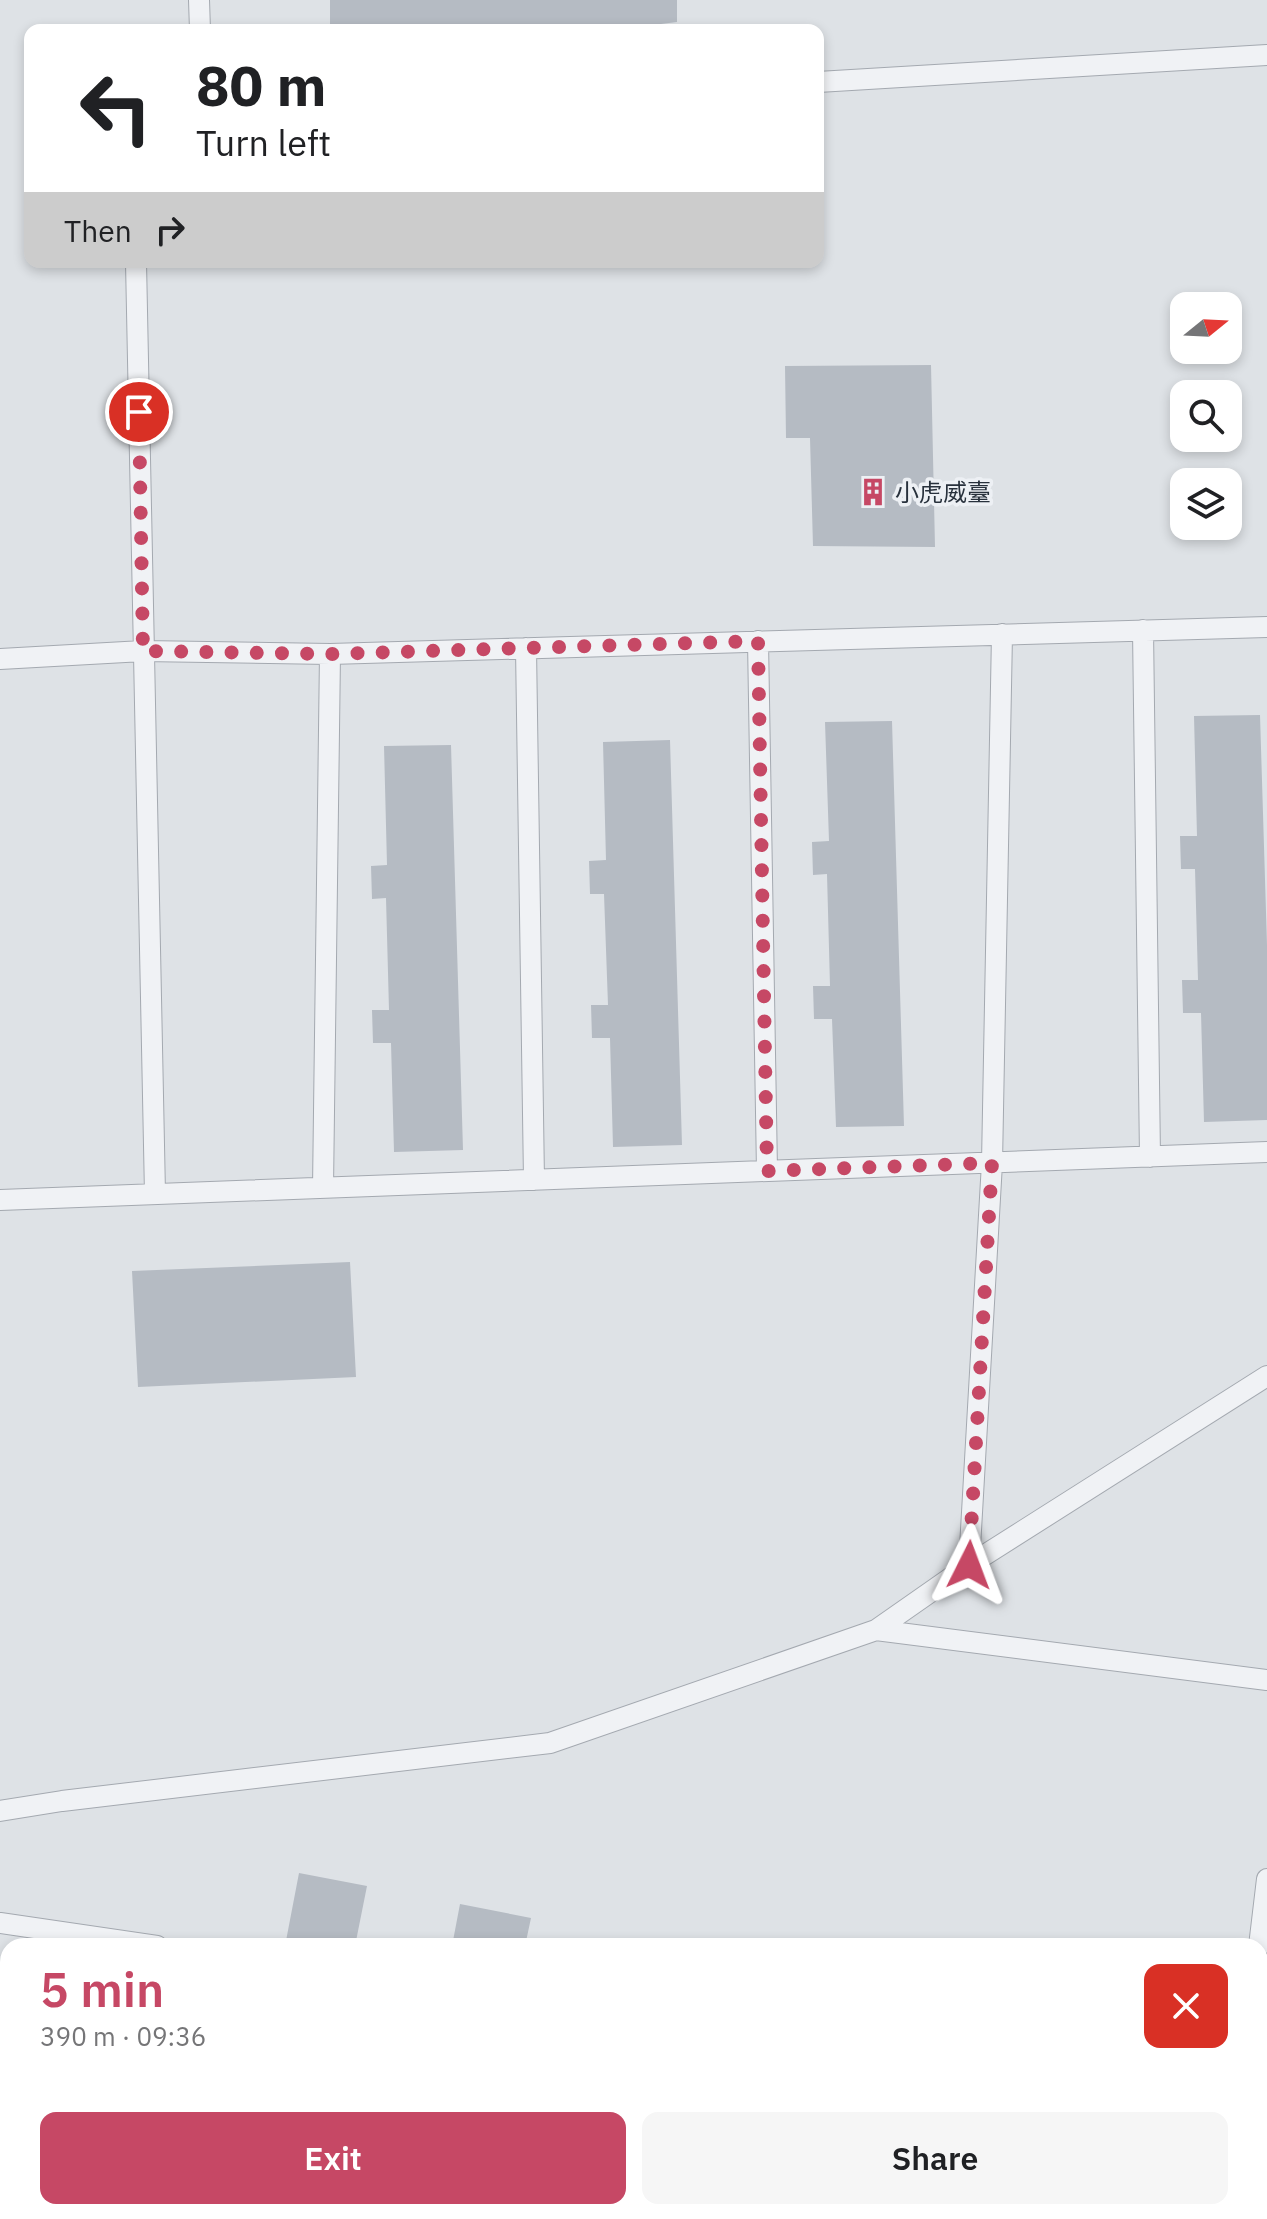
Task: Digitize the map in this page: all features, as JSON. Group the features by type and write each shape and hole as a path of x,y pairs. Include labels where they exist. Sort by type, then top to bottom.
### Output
{"lane":[{"path":"199,0 200,24"},
{"path":"824,82 1267,55"},
{"path":"136,268 155,1194"},
{"path":"0,659 143,651 330,654 1267,627"},
{"path":"1143,630 1150,1157"},
{"path":"969,1565 992,1163 1002,634"},
{"path":"758,641 767,1171"},
{"path":"526,648 534,1180"},
{"path":"323,1188 330,654"},
{"path":"0,1200 1267,1152"},
{"path":"0,1811 77,1799 550,1743 876,1630 969,1565 1267,1376"},
{"path":"876,1630 1267,1680"},
{"path":"1260,1938 1267,1879"},
{"path":"0,1923 102,1938"}],"building":[{"path":"330,0 677,0 677,22 661,24 330,24"},
{"name":"小虎威臺","path":"931,365 935,547 813,546 810,438 786,438 785,366"},
{"path":"1260,715 1267,945 1267,1120 1204,1122 1201,1013 1183,1013 1182,980 1198,980 1195,869 1181,869 1180,836 1197,836 1194,716"},
{"path":"892,721 904,1126 836,1127 832,1019 814,1019 813,986 830,986 827,874 813,875 812,842 829,841 825,722"},
{"path":"670,740 682,1145 613,1147 610,1038 592,1038 591,1005 608,1005 604,894 590,894 589,861 606,860 603,742"},
{"path":"451,745 463,1150 394,1152 391,1043 373,1043 372,1010 389,1010 386,898 372,899 371,866 387,865 384,746"},
{"path":"350,1262 356,1377 138,1387 132,1271"},
{"path":"299,1873 367,1886 357,1938 287,1938"},
{"path":"460,1904 531,1918 527,1938 454,1938"}],"place":[{"name":"小虎威臺","path":"873,492"}],"route":[{"path":"139,412 143,651 330,654 758,641 767,1171 992,1163 969,1565"}]}
